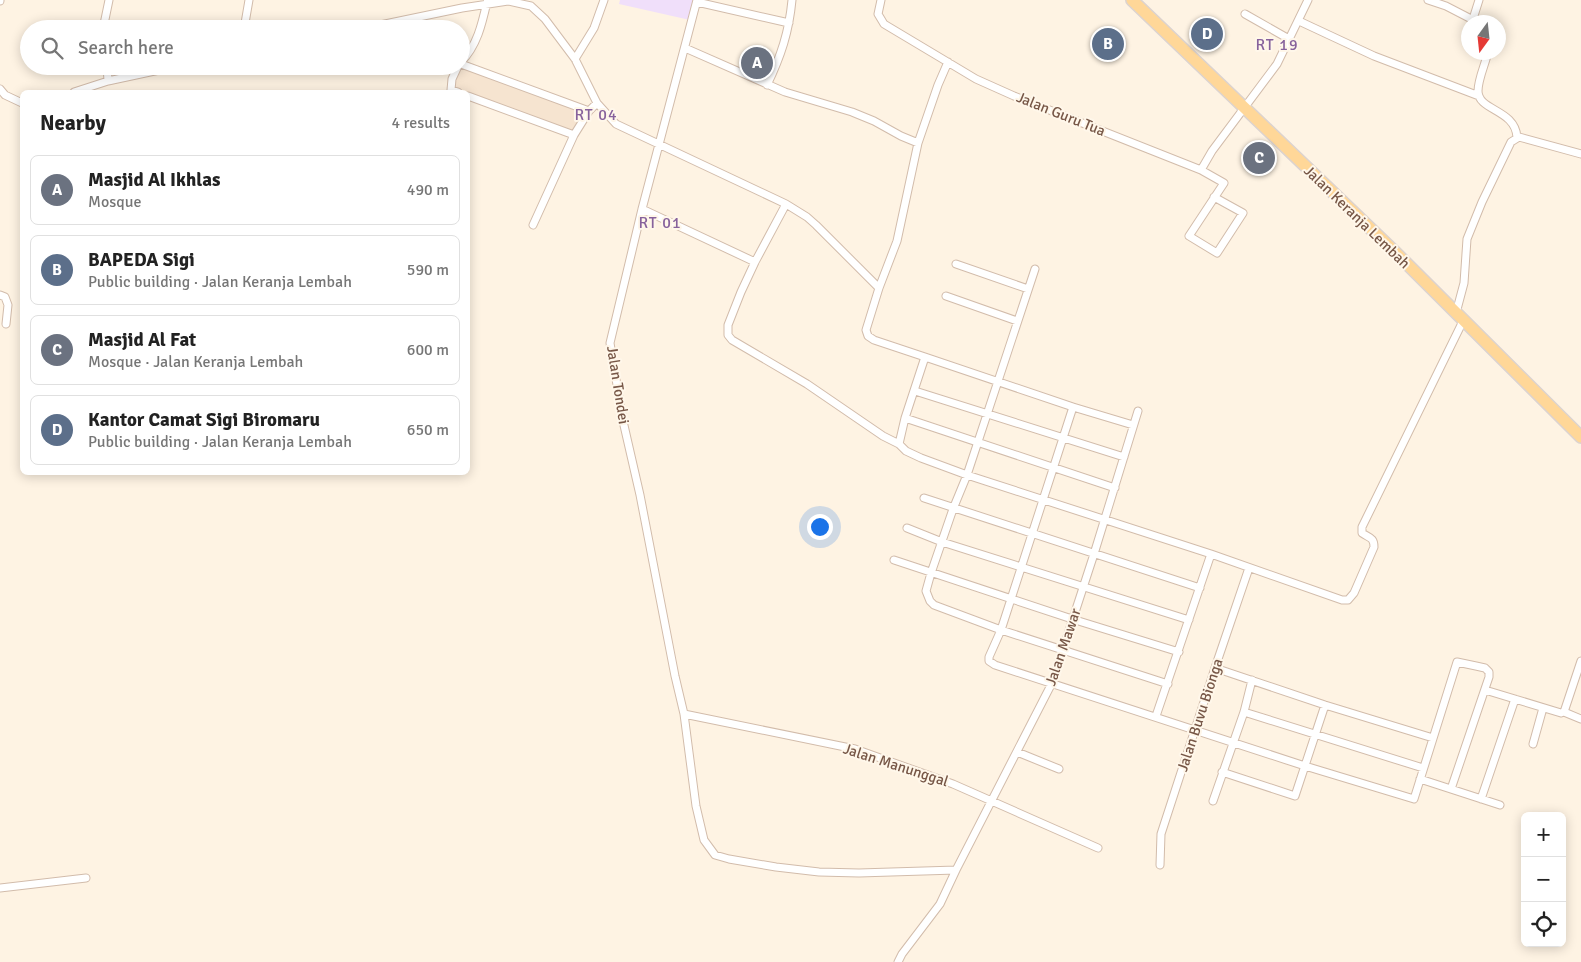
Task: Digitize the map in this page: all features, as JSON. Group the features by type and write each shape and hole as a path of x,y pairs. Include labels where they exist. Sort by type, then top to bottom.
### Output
{"main road":[{"name":"Jalan Keranja Lembah","path":"1136,2 1460,316 1581,437"}],"street":[{"path":"106,20 109,0"},
{"path":"246,20 250,0"},
{"path":"575,60 594,28 604,0"},
{"path":"767,85 782,51 792,0"},
{"name":"Jalan Guru Tua","path":"881,0 878,14 884,24 948,62 1014,96 1201,170 1224,183 1214,197"},
{"path":"1201,170 1277,64 1308,0"},
{"path":"1429,0 1463,15"},
{"path":"1476,15 1479,0"},
{"path":"403,20 486,2 508,1 531,6 545,19 575,60 597,103 616,124 786,204 807,217 879,288"},
{"path":"697,1 789,23"},
{"name":"Jalan Tondei","path":"697,1 642,209 610,346 623,421 640,495 684,714 696,806 704,840 715,854 753,864 819,872 859,873 956,870"},
{"path":"470,52 480,28 486,2"},
{"path":"1245,14 1289,39"},
{"path":"1299,21 1374,56 1478,96 1487,105 1511,120 1516,137"},
{"path":"685,48 797,97 859,115 918,143"},
{"path":"1478,96 1478,88 1486,60"},
{"path":"948,62 918,143 897,241 867,326 868,335 881,343 1133,425"},
{"path":"470,68 589,111"},
{"path":"107,75 108,81"},
{"path":"80,90 136,75"},
{"path":"451,90 451,84 455,75"},
{"path":"0,89 5,95 20,103"},
{"path":"470,97 574,134"},
{"path":"533,225 574,134 589,111 597,103"},
{"path":"1516,137 1581,154"},
{"path":"786,204 755,262 728,325 728,335 732,340 807,384 912,454 967,475 1105,518 1342,600 1348,600 1352,597 1374,547 1372,538 1362,533 1362,527 1460,316 1466,247 1470,229 1510,142 1516,137"},
{"path":"1214,197 1243,213 1217,253 1189,236 1214,197"},
{"path":"642,209 755,262"},
{"path":"956,264 1028,289"},
{"path":"1035,268 967,475 953,509 926,591 934,605 1001,630 1168,684"},
{"path":"0,295 5,297 8,304 6,324"},
{"path":"946,296 1018,321"},
{"path":"899,444 905,418 926,357"},
{"path":"915,391 1124,457"},
{"path":"1073,407 1001,630 989,661 994,665 1233,741 1305,766 1414,799 1458,662 1476,666 1487,670 1490,676 1451,789"},
{"name":"Jalan Mawar","path":"898,962 940,904 1052,683 1138,411"},
{"path":"905,418 1115,488"},
{"path":"924,498 1200,588"},
{"path":"907,528 942,542 1189,620"},
{"path":"1156,716 1211,554"},
{"path":"894,560 1179,652"},
{"name":"Jalan Buvu Bionga","path":"1160,865 1161,834 1250,568"},
{"path":"1564,712 1581,661"},
{"path":"1215,668 1325,705 1433,738"},
{"path":"1213,801 1244,712 1252,680"},
{"path":"1485,690 1543,708 1561,713 1564,712 1581,719"},
{"path":"1481,799 1515,699"},
{"path":"1222,772 1296,796 1325,705"},
{"path":"1533,744 1543,708"},
{"path":"1244,712 1423,768"},
{"name":"Jalan Manunggal","path":"684,714 855,749 953,784 1098,848"},
{"path":"1017,752 1059,769"},
{"path":"1420,779 1500,805"},
{"path":"0,888 86,878"}],"shaded area":[{"path":"620,0 695,0 690,20 619,4"},
{"path":"470,69 583,111 572,131 470,94 470,90 453,88 456,76 470,75"}],"place":[{"name":"Kantor Camat Sigi Biromaru","path":"1207,34"},
{"name":"BAPEDA Sigi","path":"1108,44"},
{"name":"Masjid Al Ikhlas","path":"757,63"},
{"name":"Masjid Al Fat","path":"1259,158"}],"district":[{"name":"RT 19","path":"1277,45"},
{"name":"RT 04","path":"596,115"},
{"name":"RT 01","path":"660,223"}]}
